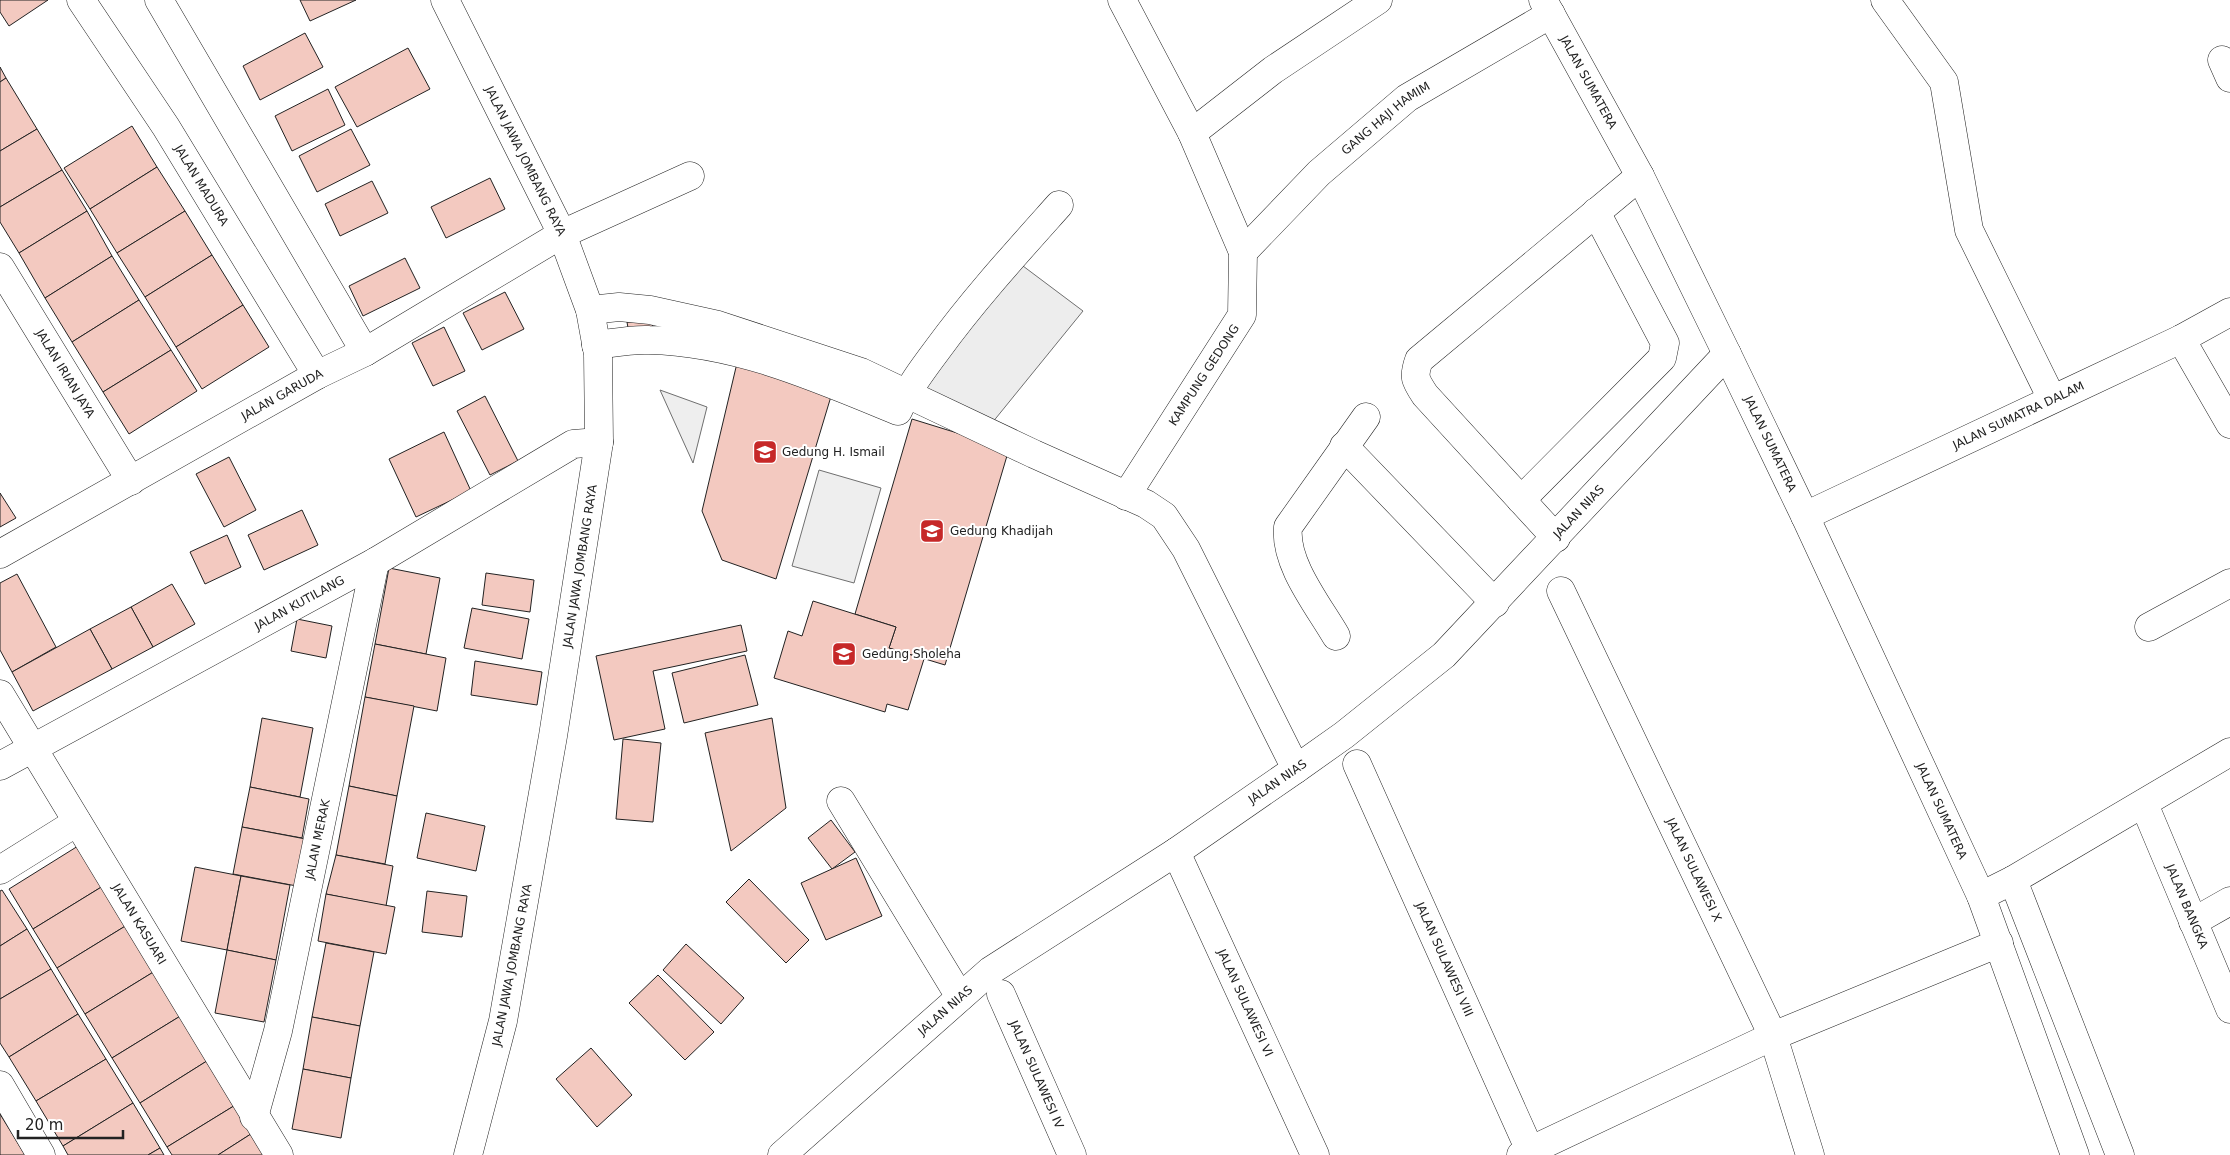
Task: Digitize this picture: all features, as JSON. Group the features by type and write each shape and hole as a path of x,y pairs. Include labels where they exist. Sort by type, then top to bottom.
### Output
{"street":[{"name":"JALAN MADURA","path":"81,0 166,127 317,375"},
{"path":"160,0 365,352"},
{"name":"JALAN JAWA JOMBANG RAYA","path":"445,0 562,234 590,310 596,345 599,442 553,736 503,1021 468,1155"},
{"name":"KAMPUNG GEDONG","path":"1122,0 1192,133 1243,252 1242,314 1126,496"},
{"path":"1192,133 1273,70 1378,0"},
{"path":"1885,0 1944,82 1969,230 2052,400"},
{"name":"JALAN SUMATERA","path":"1547,7 1640,176 1728,354 1981,896 2074,1155"},
{"name":"GANG HAJI HAMIM","path":"1243,252 1319,172 1407,98 1547,7"},
{"name":"JALAN GARUDA","path":"0,554 317,375 365,352 562,234 690,176"},
{"path":"1556,538 1425,395 1415,381 1416,369 1419,360 1640,176"},
{"path":"596,345 647,340 705,345 765,360 898,411 906,394 956,323 1059,205"},
{"path":"1521,500 1662,358 1665,343 1596,212"},
{"name":"JALAN IRIAN JAYA","path":"0,267 131,481"},
{"path":"590,310 619,307 650,310 718,325 861,372 1146,504 1164,516 1186,549 1296,769"},
{"name":"JALAN SUMATRA DALAM","path":"1805,516 2052,400 2181,338 2230,312"},
{"path":"2181,338 2230,424"},
{"name":"JALAN NIAS","path":"782,1155 990,971 1176,852 1344,736 1444,655 1728,354"},
{"path":"1336,636 1290,555 1287,537 1288,527 1366,417"},
{"name":"JALAN KUTILANG","path":"0,766 375,562 573,444 599,442"},
{"path":"1344,446 1495,603"},
{"name":"JALAN MERAK","path":"254,1117 278,1030 375,562"},
{"path":"2149,627 2230,583"},
{"name":"JALAN SULAWESI X","path":"1561,591 1773,1036 1810,1155"},
{"name":"JALAN KASUARI","path":"0,694 254,1117 279,1155"},
{"path":"1981,896 2013,880 2230,752"},
{"name":"JALAN SULAWESI VIII","path":"1357,764 1528,1154"},
{"path":"841,801 960,997"},
{"name":"JALAN BANGKA","path":"2144,804 2230,1009"},
{"path":"0,870 77,822"},
{"name":"JALAN SULAWESI VI","path":"1176,852 1315,1155"},
{"path":"2013,880 2120,1155"},
{"path":"2193,922 2230,901"},
{"path":"1528,1154 1773,1036 1999,943"},
{"name":"JALAN SULAWESI IV","path":"1001,994 1072,1155"},
{"path":"0,1085 41,1155"}],"shaded area":[{"path":"1019,263 1083,311 992,423 917,385"},
{"path":"660,390 707,407 693,463"},
{"path":"819,470 881,488 854,583 792,566"}],"building":[{"path":"0,0 48,0 9,26 0,12"},
{"path":"300,0 356,0 310,21"},
{"path":"305,33 323,67 260,100 243,66"},
{"path":"408,48 430,89 357,127 335,87"},
{"path":"0,67 6,78 0,82"},
{"path":"6,78 37,129 0,151 0,82"},
{"path":"328,89 345,125 292,151 275,116"},
{"path":"132,126 157,167 90,209 64,168"},
{"path":"37,129 62,170 0,207 0,151"},
{"path":"351,129 370,165 317,192 299,156"},
{"path":"157,167 185,211 117,253 90,209"},
{"path":"62,170 87,211 19,253 0,222 0,207"},
{"path":"490,178 505,209 446,238 431,207"},
{"path":"372,181 388,213 340,236 325,204"},
{"path":"87,211 112,256 45,298 19,253"},
{"path":"185,211 212,255 145,297 117,253"},
{"path":"212,255 243,305 176,347 145,297"},
{"path":"112,256 139,300 72,342 45,298"},
{"path":"405,258 420,288 363,316 349,286"},
{"path":"505,292 524,329 482,350 463,313"},
{"path":"139,300 171,350 103,392 72,342"},
{"path":"243,305 269,347 202,389 176,347"},
{"path":"627,322 653,322 652,335 629,334"},
{"path":"444,327 465,371 433,386 412,343"},
{"path":"171,350 197,391 129,434 103,392"},
{"name":"Gedung H. Ismail","path":"737,363 832,393 776,579 722,560 702,511"},
{"path":"485,396 518,461 490,475 457,411"},
{"name":"Gedung Khadijah","path":"912,419 1009,449 945,665 889,648 896,627 855,614"},
{"path":"444,432 471,491 416,517 389,459"},
{"path":"229,457 256,510 224,527 196,474"},
{"path":"0,493 16,518 0,527"},
{"path":"302,510 318,545 264,570 248,535"},
{"path":"227,535 241,567 205,584 190,552"},
{"path":"389,568 440,578 426,654 375,644"},
{"path":"486,573 534,580 530,612 482,605"},
{"path":"17,574 56,647 12,672 0,650 0,583"},
{"path":"172,584 195,624 153,647 131,607"},
{"name":"Gedung Sholeha","path":"813,601 896,627 889,648 924,659 908,710 887,704 885,712 774,678 788,631 802,636"},
{"path":"131,607 153,647 112,669 90,629"},
{"path":"472,608 529,619 522,659 464,648"},
{"path":"297,619 332,626 326,658 291,651"},
{"path":"741,625 747,651 653,671 665,729 614,740 596,656"},
{"path":"90,629 112,669 33,711 12,672"},
{"path":"375,644 446,658 437,711 365,697"},
{"path":"745,655 758,705 684,723 672,673"},
{"path":"475,661 542,672 537,705 471,695"},
{"path":"365,697 414,706 397,796 349,786"},
{"path":"262,718 313,728 300,797 250,787"},
{"path":"772,718 786,808 731,851 705,733"},
{"path":"623,739 661,743 653,822 616,819"},
{"path":"349,786 397,796 385,864 336,855"},
{"path":"250,787 309,799 302,838 242,827"},
{"path":"426,813 485,826 476,871 417,858"},
{"path":"831,820 855,852 832,869 808,838"},
{"path":"242,827 311,840 302,887 233,874"},
{"path":"78,846 103,886 33,929 9,889"},
{"path":"336,855 393,866 386,906 326,894"},
{"path":"856,858 882,916 826,940 801,883"},
{"path":"195,867 241,876 227,950 181,941"},
{"path":"241,876 290,885 276,960 227,950"},
{"path":"749,879 809,940 786,963 726,902"},
{"path":"103,886 127,925 57,968 33,929"},
{"path":"2,890 27,929 0,946 0,891"},
{"path":"427,891 467,896 462,937 422,932"},
{"path":"326,894 395,907 386,954 318,941"},
{"path":"127,925 155,971 85,1014 57,968"},
{"path":"27,929 51,969 0,999 0,946"},
{"path":"326,943 374,952 360,1026 312,1017"},
{"path":"686,944 744,998 721,1024 663,970"},
{"path":"227,950 276,960 264,1022 215,1013"},
{"path":"51,969 78,1014 9,1057 0,1043 0,999"},
{"path":"155,971 182,1015 112,1058 85,1014"},
{"path":"658,975 714,1032 685,1060 629,1003"},
{"path":"78,1014 106,1059 36,1101 9,1057"},
{"path":"182,1015 210,1059 140,1103 112,1058"},
{"path":"312,1017 360,1026 351,1078 303,1069"},
{"path":"591,1048 632,1095 597,1127 556,1079"},
{"path":"106,1059 133,1103 63,1146 36,1101"},
{"path":"210,1059 237,1104 167,1147 140,1103"},
{"path":"303,1069 351,1078 341,1138 292,1129"},
{"path":"133,1103 160,1148 148,1155 68,1155 63,1146"},
{"path":"237,1104 254,1132 218,1155 172,1155 167,1147"},
{"path":"0,1114 25,1155 0,1155"},
{"path":"254,1132 268,1155 218,1155"},
{"path":"160,1148 164,1155 148,1155"}],"place":[{"name":"Gedung H. Ismail","path":"765,452"},
{"name":"Gedung Khadijah","path":"932,531"},
{"name":"Gedung Sholeha","path":"844,654"}]}
